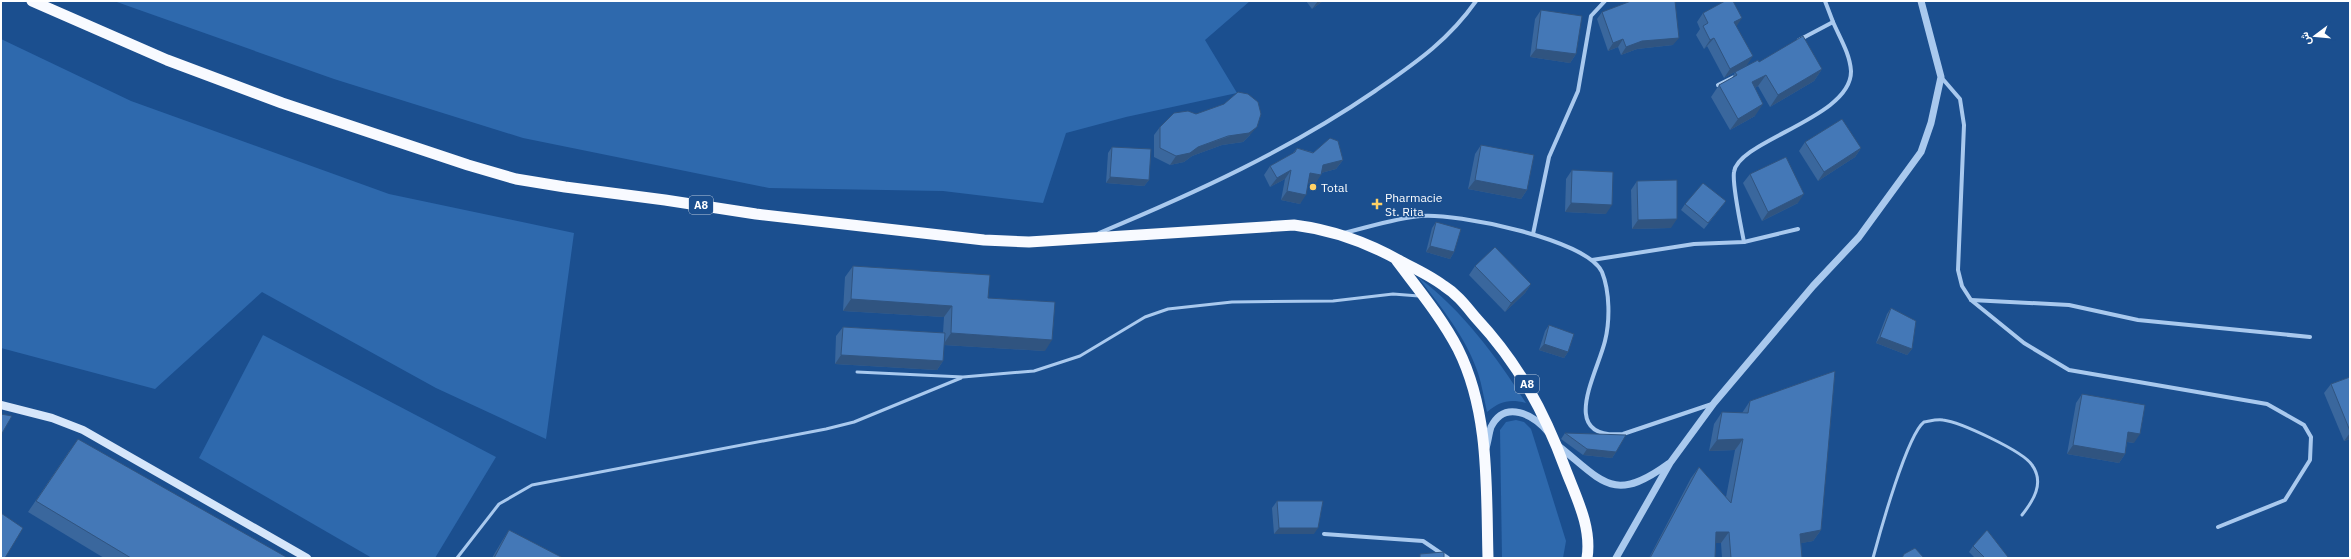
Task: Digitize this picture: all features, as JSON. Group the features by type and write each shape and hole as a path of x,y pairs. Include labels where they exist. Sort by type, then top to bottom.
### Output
{"highway":[{"name":"A8","path":"32,1 167,60 282,103 468,165 516,179 756,214 984,240 1029,242 1294,225 1341,234 1365,243 1445,286 1482,324 1505,352 1532,393 1556,443 1586,526 1587,558"},
{"name":"A8","path":"1395,258 1452,337 1474,392 1485,453 1488,558"}],"main road":[{"path":"1,405 52,418 83,430 307,558"}],"street":[{"path":"1090,237 1174,202 1256,163 1346,110 1415,63 1443,41 1476,1"},
{"path":"1533,234 1549,157 1578,91 1589,20 1600,4 1605,1"},
{"path":"1744,242 1734,173 1738,161 1784,132 1815,117 1846,89 1850,81 1851,70 1848,55 1825,1"},
{"path":"1921,1 1941,77 1960,99 1964,125 1958,270 1962,286 1971,300 2024,343 2069,370 2267,404 2304,425 2311,437 2310,460 2285,500 2218,527"},
{"path":"1794,43 1833,22"},
{"path":"1718,85 1738,75"},
{"path":"1616,558 1670,463 1714,403 1813,286 1859,237 1914,165 1921,152 1931,123 1941,77"},
{"path":"1341,234 1421,216 1436,216 1483,223 1533,234 1574,250 1592,260 1602,271 1607,290 1608,316 1605,340 1586,399 1584,410 1589,424 1594,429 1608,435 1623,434 1714,403"},
{"path":"1592,260 1694,244 1744,242 1798,229"},
{"path":"1971,300 2068,306 2138,320 2310,337"},
{"path":"1485,453 1492,426 1504,414 1522,412 1535,419 1556,443 1609,485 1620,486 1641,482 1670,463"},
{"path":"1324,534 1423,541 1448,558"}],"lane":[{"path":"857,372 963,377 1034,370 1064,362 1090,351 1145,317 1179,307 1232,302 1333,301 1393,294 1423,296"},
{"path":"457,558 499,504 532,485 826,429 854,422 963,377"},
{"path":"1873,558 1886,511 1915,434 1924,422 1943,420 1991,437 2032,465 2037,478 2037,490 2034,500 2022,515"}],"shaded area":[{"path":"114,1 1250,1 1205,40 1237,93 1126,117 1066,133 1043,203 943,191 769,188 523,138 334,79"},
{"path":"1,39 131,101 389,194 574,233 546,439 436,388 262,292 155,389 1,348"},
{"path":"1418,277 1450,304 1478,335 1503,368 1526,403 1515,401 1505,402 1497,405 1487,412 1478,373 1467,347 1452,323"},
{"path":"263,335 496,457 435,558 372,558 199,458"},
{"path":"1516,420 1524,422 1531,429 1566,541 1563,558 1502,558 1500,430 1506,422"}],"building":[{"path":"1631,1 1675,1 1679,38 1642,41 1626,47 1623,39 1613,43 1602,12"},
{"path":"1725,1 1733,1 1742,18 1734,22 1753,56 1730,69 1714,38 1710,40 1703,26 1708,23 1703,13"},
{"path":"1541,10 1582,16 1576,54 1536,49"},
{"path":"1803,36 1822,69 1778,95 1766,75 1752,82 1763,104 1738,119 1719,85 1737,75 1735,72 1758,60 1759,62"},
{"path":"1238,92 1248,94 1258,102 1261,114 1257,127 1249,133 1228,136 1198,147 1190,153 1176,156 1160,148 1160,127 1174,113 1188,111 1196,114 1224,104"},
{"path":"1842,119 1861,148 1824,172 1805,142"},
{"path":"1330,138 1338,141 1343,160 1323,165 1321,175 1310,173 1306,195 1287,191 1291,170 1277,178 1270,166 1295,152 1297,148 1313,153"},
{"path":"1481,145 1534,155 1527,190 1475,180"},
{"path":"1112,147 1151,149 1149,180 1110,177"},
{"path":"1786,157 1804,194 1768,212 1750,174"},
{"path":"1572,170 1613,172 1612,205 1571,203"},
{"path":"1677,180 1677,219 1638,220 1637,181"},
{"path":"1703,183 1726,201 1708,223 1685,204"},
{"path":"1436,222 1461,229 1454,252 1430,246"},
{"path":"1495,247 1531,284 1511,303 1475,266"},
{"path":"853,266 990,275 988,298 1055,302 1052,340 951,333 952,306 851,299"},
{"path":"1891,308 1916,321 1912,349 1880,337"},
{"path":"1549,325 1574,334 1568,352 1544,344"},
{"path":"843,327 945,333 943,361 841,355"},
{"path":"1835,371 1821,530 1800,534 1802,558 1731,558 1729,532 1716,532 1715,558 1650,558 1699,467 1731,503 1743,439 1717,440 1722,412 1748,413 1750,401"},
{"path":"2350,377 2350,431 2331,384"},
{"path":"2082,394 2145,405 2140,434 2128,432 2125,454 2073,445"},
{"path":"1,414 12,416 1,435"},
{"path":"1565,433 1626,435 1616,452 1587,449"},
{"path":"78,439 288,558 131,558 36,501"},
{"path":"1277,501 1323,501 1318,528 1279,528"},
{"path":"1,513 23,528 5,558 1,558"},
{"path":"509,530 563,558 494,558"},
{"path":"1987,530 2008,557 1985,558 1973,546"},
{"path":"1915,548 1924,558 1902,558 1904,554"},
{"path":"1444,552 1444,558 1420,558 1420,554"}],"place":[{"name":"Total","path":"1313,187"},
{"name":"Pharmacie St. Rita","path":"1377,204"}]}
